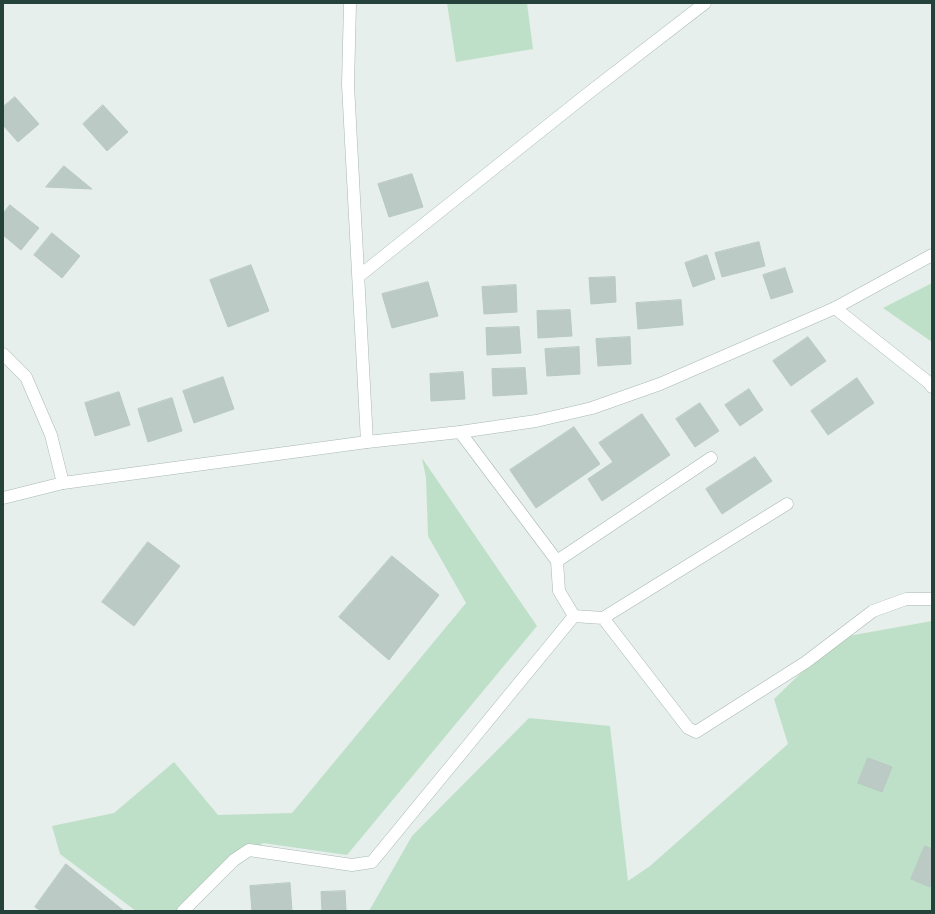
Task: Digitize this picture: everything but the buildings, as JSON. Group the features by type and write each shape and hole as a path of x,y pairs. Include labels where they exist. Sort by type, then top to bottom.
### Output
{"street":[{"path":"350,3 348,85 367,442"},
{"path":"359,276 586,95 705,3"},
{"path":"3,498 63,483 367,442 460,432 536,421 592,408 660,384 835,308 932,255"},
{"path":"835,308 928,382 932,387"},
{"path":"3,354 26,377 51,435 63,483"},
{"path":"460,432 557,561 559,591 574,616"},
{"path":"557,561 711,458"},
{"path":"574,616 603,618 787,504"},
{"path":"603,618 688,728 696,732 806,662 874,611 906,599 932,599"},
{"path":"183,911 234,860 249,850 352,865 372,862 574,616"}],"green space":[{"path":"447,3 527,3 533,49 456,62"},
{"path":"932,283 932,342 883,308"},
{"path":"422,458 537,626 347,855 263,843 183,911 136,911 60,854 52,826 114,813 174,762 218,815 292,813 466,603 428,536 426,478"},
{"path":"932,621 932,911 369,911 412,836 529,718 610,726 628,881 650,866 788,744 774,699 837,638"}]}
